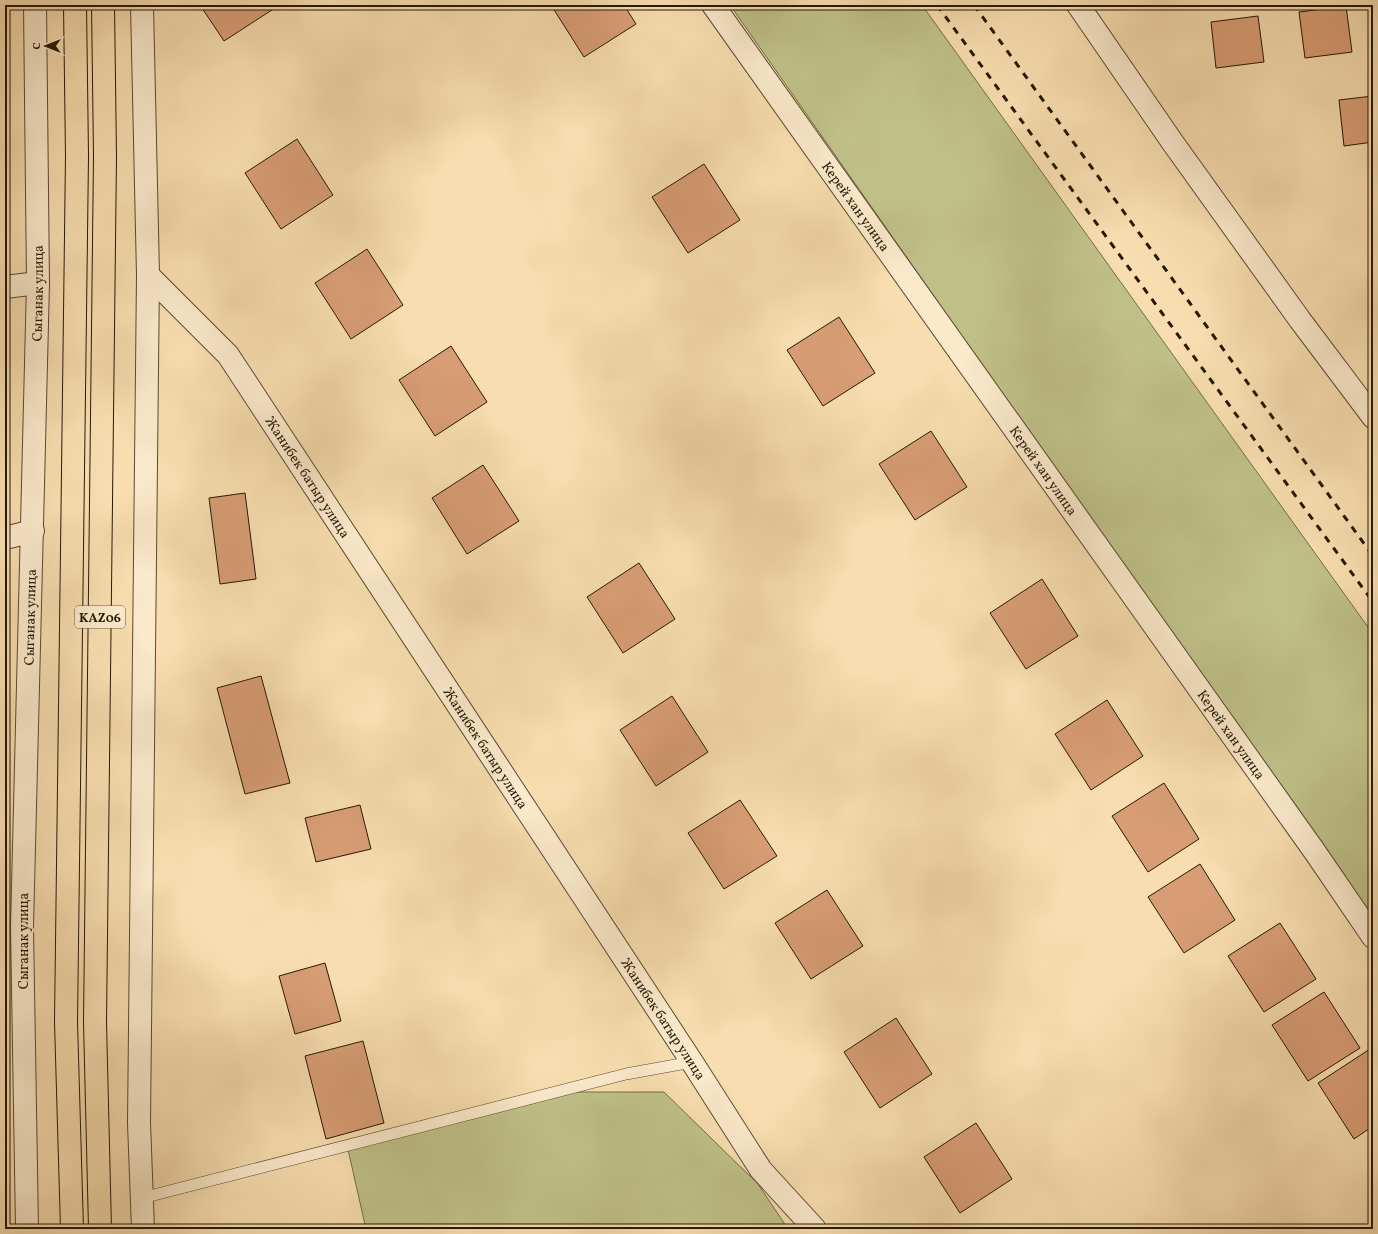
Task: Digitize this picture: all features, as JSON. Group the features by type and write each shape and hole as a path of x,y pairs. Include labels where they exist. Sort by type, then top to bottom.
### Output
{"highway":[{"name":"KАZ06","path":"72,1229 66,1022 77,156 75,5"},
{"name":"KАZ06","path":"100,1229 95,1022 106,156 103,5"}],"street":[{"name":"Сыганак улица","path":"27,1229 14,930 33,531 38,283 34,5"},
{"path":"142,5 148,275 139,1123 143,1229"},
{"name":"Керей хан улица","path":"713,5 1297,826 1373,937"},
{"path":"1078,5 1173,143 1300,320 1373,417"},
{"name":"Жанибек батыр улица","path":"148,275 228,355 692,1062 761,1170 815,1229"},
{"path":"5,287 38,283"},
{"path":"5,538 33,531"}],"lane":[{"path":"142,1198 626,1074 692,1062"}],"green space":[{"path":"730,5 922,5 1373,634 1373,923"},
{"path":"565,1092 664,1092 758,1184 788,1229 366,1229 347,1145"}],"building":[{"path":"200,5 273,5 275,8 224,41"},
{"path":"551,5 624,5 636,24 584,57"},
{"path":"1346,6 1352,52 1305,58 1299,12"},
{"path":"1258,16 1264,62 1216,68 1211,22"},
{"path":"1373,96 1373,142 1344,146 1339,100"},
{"path":"297,139 333,195 281,229 245,173"},
{"path":"704,164 740,220 688,253 652,197"},
{"path":"367,249 403,305 351,339 315,283"},
{"path":"839,317 875,373 823,406 787,350"},
{"path":"451,346 487,402 435,436 399,380"},
{"path":"931,431 967,487 915,520 879,464"},
{"path":"483,465 519,521 467,554 432,498"},
{"path":"245,493 256,579 220,584 209,498"},
{"path":"639,563 675,619 623,653 587,597"},
{"path":"1042,579 1078,636 1026,669 990,613"},
{"path":"261,676 290,783 245,794 217,688"},
{"path":"672,696 708,752 656,786 620,730"},
{"path":"1107,700 1143,756 1091,790 1055,734"},
{"path":"1164,783 1199,839 1148,872 1112,816"},
{"path":"740,800 777,856 724,889 688,833"},
{"path":"360,805 371,849 316,862 305,818"},
{"path":"1200,864 1235,920 1184,953 1148,897"},
{"path":"827,890 863,946 811,979 775,923"},
{"path":"1280,923 1316,979 1264,1012 1228,956"},
{"path":"325,963 341,1021 295,1034 279,976"},
{"path":"1324,992 1360,1048 1308,1081 1272,1025"},
{"path":"896,1018 932,1074 880,1108 844,1052"},
{"path":"363,1041 384,1123 326,1139 305,1056"},
{"path":"1370,1049 1373,1054 1373,1126 1354,1139 1318,1083"},
{"path":"976,1123 1012,1179 960,1213 924,1157"},
{"path":"1066,1225 1069,1229 1060,1229"}],"railway":[{"path":"937,5 1373,602"},
{"path":"974,5 1373,556"}]}
